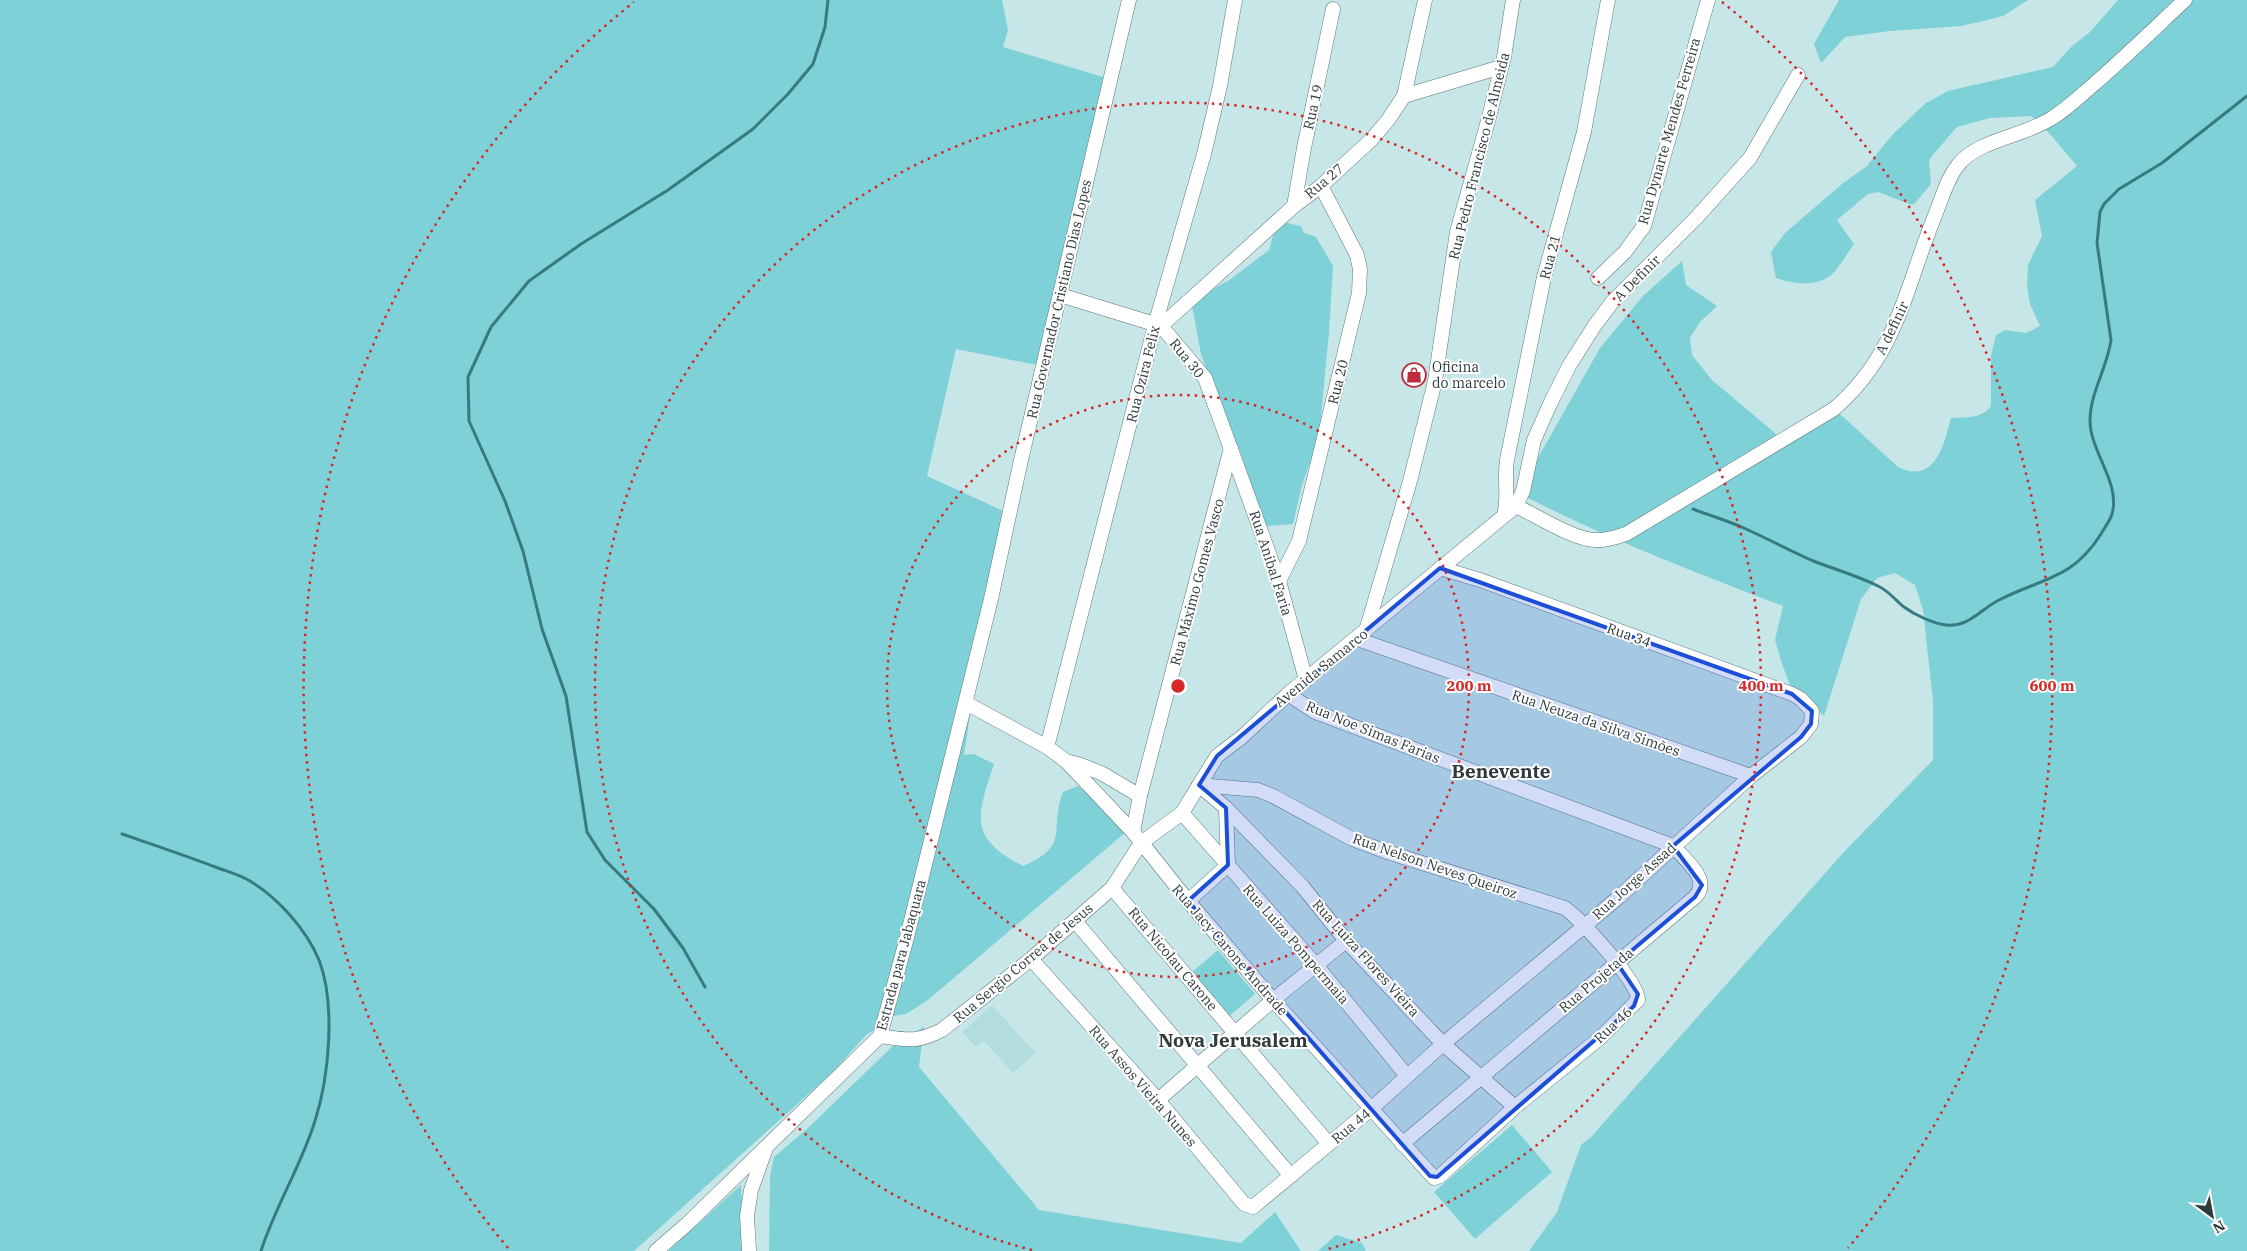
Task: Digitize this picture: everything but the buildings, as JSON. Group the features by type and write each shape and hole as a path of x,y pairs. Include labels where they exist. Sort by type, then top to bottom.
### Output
{"street":[{"name":"Rua Governador Cristiano Dias Lopes","path":"992,598 1129,0"},
{"name":"Rua Ozira Felix","path":"1047,747 1204,154 1220,86 1235,0"},
{"path":"1425,0 1404,96 1502,67"},
{"name":"Rua Pedro Francisco de Almeida","path":"1361,635 1410,481 1435,381 1457,232 1502,67 1513,0"},
{"name":"Rua 21","path":"1504,516 1508,501 1505,470 1507,460 1544,277 1584,132 1608,0"},
{"name":"Rua Dynarte Mendes Ferreira","path":"1598,278 1625,252 1644,226 1708,0"},
{"name":"A definir","path":"1516,506 1580,537 1608,540 1626,534 1834,408 1867,375 1886,346 1900,316 1929,229 1952,172 1959,163 1978,150 2051,119 2113,68 2185,0"},
{"name":"Rua 19","path":"1294,206 1333,9"},
{"name":"A Definir","path":"1516,506 1523,491 1534,440 1569,366 1595,325 1613,301 1697,217 1750,158 1798,75"},
{"name":"Rua 27","path":"1158,325 1294,206 1321,186 1372,139 1404,96"},
{"name":"Rua 20","path":"1279,581 1299,541 1359,293 1360,269 1357,255 1321,186"},
{"path":"1060,295 1158,325"},
{"name":"Rua 30","path":"1158,325 1205,378 1231,448"},
{"name":"Rua Anibal Faria","path":"1231,448 1279,581 1306,680"},
{"name":"Rua Máximo Gomes Vasco","path":"1137,837 1140,796 1231,448"},
{"name":"Avenida Samarco","path":"1137,837 1182,813 1218,756 1242,737 1288,694 1516,506"},
{"name":"Rua 34","path":"1440,568 1480,580 1792,694 1801,699 1812,711"},
{"name":"Estrada para Jabaquara","path":"749,1251 747,1216 751,1190 768,1143 880,1036 992,598"},
{"name":"Rua Neuza da Silva Simões","path":"1361,635 1751,776"},
{"name":"Rua Noe Simas Farias","path":"1288,694 1315,712 1673,846 1700,878"},
{"path":"966,703 1047,747 1066,761 1137,837"},
{"name":"Rua Jorge Assad","path":"1443,1044 1584,926 1751,776 1807,730 1813,718 1812,711"},
{"path":"1066,761 1081,764 1103,774 1140,796"},
{"name":"Rua Luiza Flores Vieira","path":"1199,785 1226,808 1303,887 1346,941 1443,1044 1515,1108"},
{"name":"Rua Nelson Neves Queiroz","path":"1199,785 1258,790 1273,796 1352,839 1405,858 1565,908 1584,926"},
{"path":"1188,901 1228,865 1226,808"},
{"name":"Rua Luiza Pompermaia","path":"1182,813 1316,965 1407,1076"},
{"name":"Rua Sergio Correa de Jesus","path":"880,1036 912,1041 927,1038 942,1030 1031,959 1112,888 1137,837"},
{"name":"Rua Jacy Carone Andrade","path":"1137,837 1188,901 1273,1000 1430,1176 1437,1178 1515,1108"},
{"name":"Rua Projetada","path":"1402,1144 1694,898 1700,892 1702,885 1700,878"},
{"name":"Rua Nicolau Carone","path":"1112,888 1330,1144"},
{"path":"1074,921 1291,1176"},
{"name":"Rua 46","path":"1515,1108 1568,1065 1638,1000 1635,987 1617,963 1584,926"},
{"path":"1158,1100 1273,1000 1346,941"},
{"name":"Rua Assos Vieira Nunes","path":"1031,959 1158,1100 1244,1204 1249,1207 1258,1205"},
{"name":"Rua 44","path":"1258,1205 1371,1109 1443,1044"},
{"path":"656,1251 687,1224 768,1143"}],"highlighted area":[{"path":"1440,568 1792,694 1812,711 1811,724 1801,737 1673,846 1702,885 1695,897 1617,963 1638,994 1634,1006 1437,1177 1430,1176 1188,901 1228,865 1226,808 1199,785 1217,756"}],"shaded area":[{"path":"0,0 1002,0 1008,30 1003,47 1113,80 1048,367 956,349 927,476 1012,515 976,675 964,755 974,754 994,764 981,811 981,823 985,834 992,845 1023,866 1048,851 1053,844 1063,792 1078,786 1133,826 928,1000 906,1014 893,1016 865,1036 834,1071 634,1251 0,1251"},
{"path":"1839,0 2028,0 2003,16 1962,26 1890,31 1845,37 1821,63 1814,44"},
{"path":"2118,0 2247,0 2247,1251 1529,1251 1557,1212 1581,1145 1591,1137 1843,853 1933,760 1933,701 1923,610 1915,585 1895,573 1877,578 1861,599 1824,716 1790,685 1781,661 1775,640 1783,606 1649,553 1518,493 1600,348 1643,296 1682,261 1686,285 1717,306 1700,322 1690,338 1692,355 1712,380 1778,437 1835,412 1841,415 1898,467 1911,471 1921,471 1929,467 1941,450 1951,418 1978,415 1991,406 1991,356 1996,335 2005,330 2026,333 2040,326 2030,304 2027,286 2028,265 2042,236 2035,200 2077,166 2050,134 2031,116 1990,118 1957,127 1931,157 1929,161 1931,184 1915,203 1912,205 1878,192 1868,194 1837,220 1854,244 1830,276 1810,283 1789,282 1776,278 1771,252 1785,233 1842,184 1867,166 1893,134 1926,103 1948,91 2053,67 2071,47 2090,32"},
{"path":"1277,221 1301,226 1304,233 1316,237 1333,266 1319,437 1302,485 1293,524 1265,526 1239,448 1232,440 1201,354 1191,300 1228,281 1269,250"},
{"path":"1218,950 1255,994 1228,1017 1191,973"},
{"path":"992,1005 1035,1053 1013,1073 984,1041 976,1047 962,1032"},
{"path":"924,1027 919,1067 1039,1210 1241,1243 1275,1212 1301,1251 769,1251 770,1176 774,1157 808,1128 898,1041"},
{"path":"1512,1125 1552,1172 1475,1239 1434,1192"},
{"path":"741,1185 744,1251 668,1251"},
{"path":"1336,1235 1362,1243 1366,1251 1318,1251"}],"waterway":[{"path":"705,987 683,948 654,909 605,860 587,832 566,696 542,629 523,551 505,501 469,421 468,377 491,327 529,281 581,244 668,190 753,129 788,94 813,64 825,27 828,0"},
{"path":"1693,509 1740,526 1811,560 1870,582 1885,590 1913,613 1929,621 1946,625 1961,624 1968,621 1999,600 2055,576 2079,561 2101,534 2111,517 2114,504 2110,483 2091,431 2090,419 2091,408 2111,340 2097,243 2100,212 2104,204 2119,189 2162,163 2247,96"},
{"path":"122,834 250,881 271,896 290,915 307,937 319,960 328,998 329,1019 329,1040 324,1083 309,1138 273,1218 261,1251"}],"place":[{"name":"Oficina do marcelo","path":"1414,375"}],"district":[{"name":"Benevente","path":"1501,771"},
{"name":"Nova Jerusalem","path":"1233,1040"}]}
